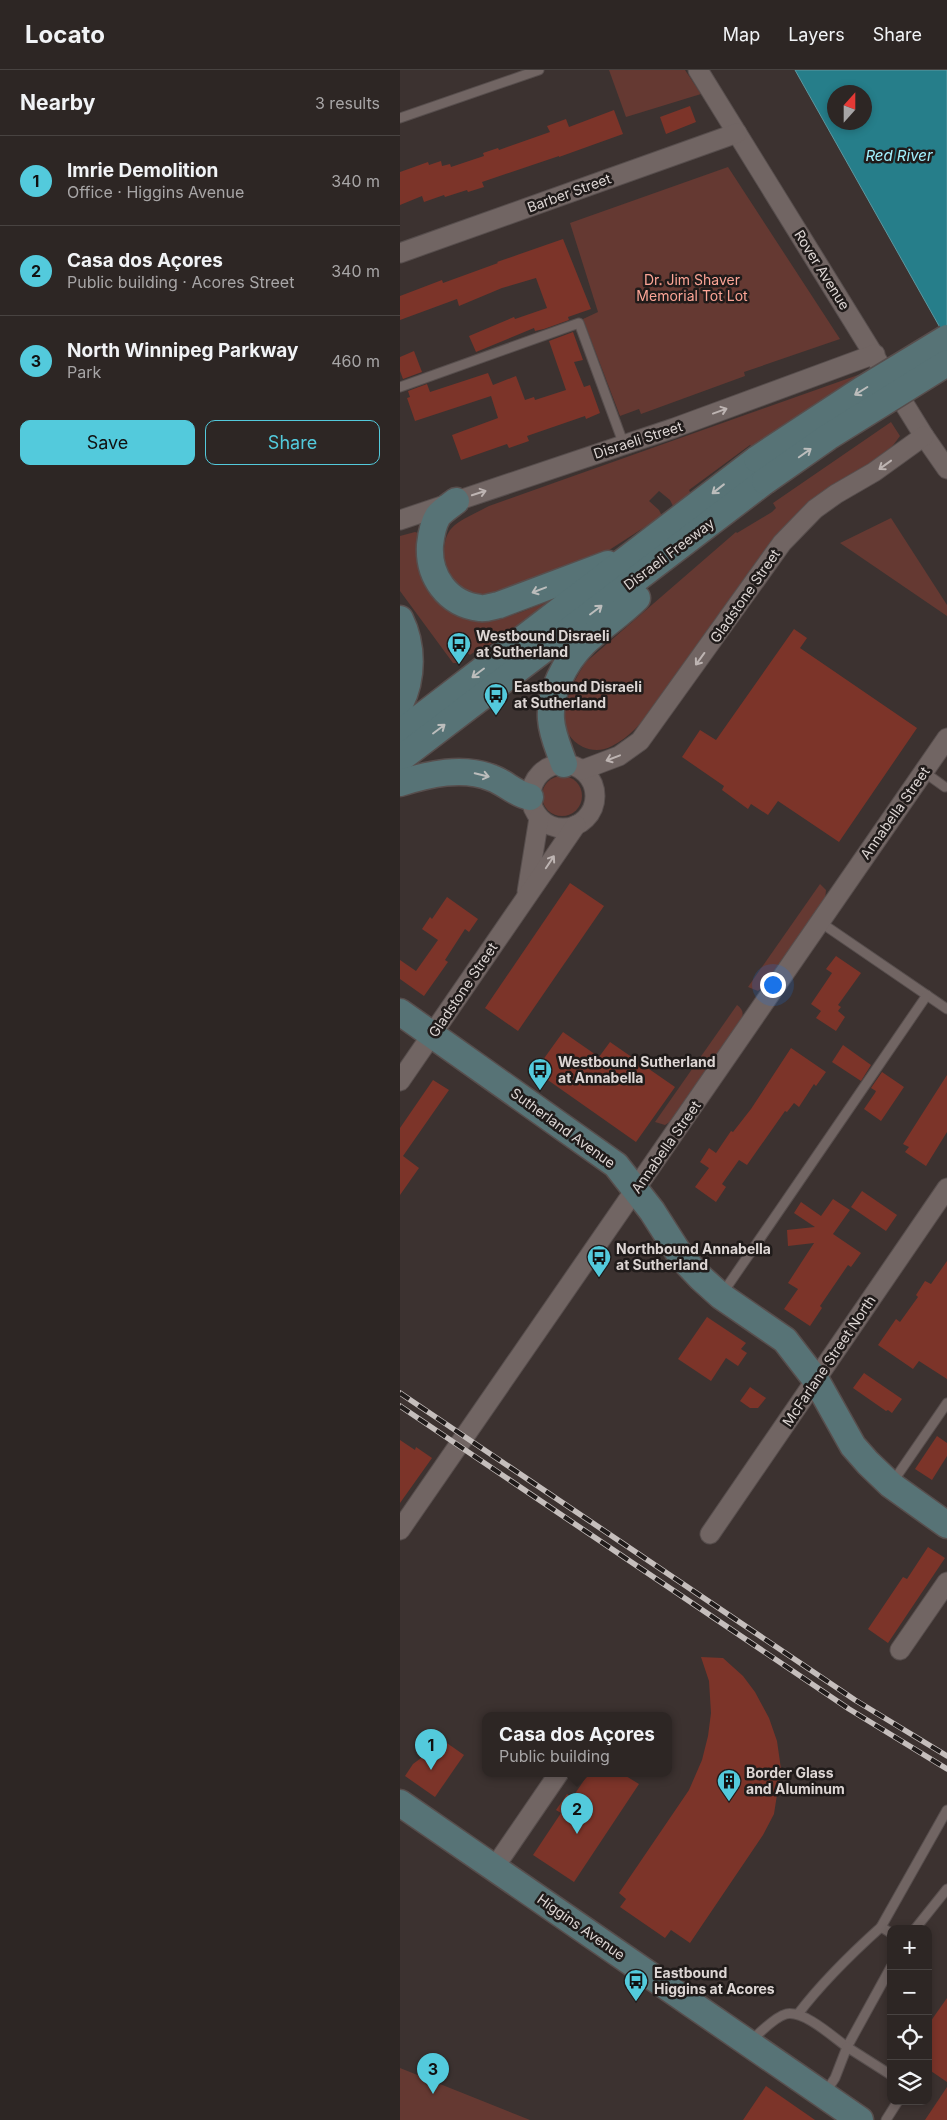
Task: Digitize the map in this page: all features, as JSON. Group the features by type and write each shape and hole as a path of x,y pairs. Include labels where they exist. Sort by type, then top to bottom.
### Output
{"main road":[{"name":"Disraeli Freeway","path":"400,733 634,554 761,470 863,389 947,338"},
{"name":"Disraeli Freeway","path":"400,759 723,513 761,470 828,436 947,363"},
{"path":"456,501 438,516 432,530 430,562 434,575 442,587 463,604 481,608 499,606 634,554"},
{"path":"573,767 555,741 551,717 557,686 569,662 586,642 627,608 723,513"},
{"path":"400,619 405,629 410,649 409,673 400,704"},
{"path":"400,783 439,774 470,772 493,778 535,807"},
{"name":"Sutherland Avenue","path":"400,1012 616,1165 682,1258 701,1278 721,1296 785,1340 816,1380 853,1446 890,1485 947,1525"},
{"name":"Higgins Avenue","path":"400,1803 860,2120"}],"street":[{"name":"Rover Avenue","path":"698,70 924,436 947,469"},
{"name":"Barber Street","path":"400,253 737,133"},
{"name":"Disraeli Street","path":"400,520 674,428 875,354"},
{"name":"Gladstone Street","path":"526,898 535,807 534,782 543,770 549,766 573,767 618,756 640,741 782,543 815,509 836,494 874,472 924,436"},
{"name":"Annabella Street","path":"400,1530 636,1191 947,738"},
{"name":"Gladstone Street","path":"400,1081 576,825 587,817 594,804 594,789 588,775 573,767"},
{"path":"535,807 553,827 568,828 576,825"},
{"name":"McFarlane Street North","path":"710,1534 947,1188"},
{"path":"900,1650 947,1582"},
{"path":"494,1868 556,1777"}],"lane":[{"path":"400,118 539,70"},
{"path":"400,387 579,323 624,445"},
{"path":"924,772 945,787"},
{"path":"820,922 947,1009"},
{"path":"721,1296 927,995"},
{"path":"890,1485 947,1403"},
{"path":"798,2014 818,1987 842,1962 881,1927 947,1810"},
{"path":"918,1925 947,1889"},
{"path":"881,1927 887,1931"},
{"path":"824,2096 835,2078 847,2047 889,1970"},
{"path":"748,2044 764,2029 785,2014 798,2014 824,2029 847,2047 887,2072"},
{"path":"886,2120 895,2105"}],"green space":[{"path":"609,70 685,70 701,94 626,117"},
{"name":"Dr. Jim Shaver Memorial Tot Lot","path":"728,167 840,339 744,372 745,376 641,414 639,409 620,416 583,319 598,312 570,223"},
{"path":"858,375 863,378 755,451 750,445 689,490 692,496 674,508 670,500 659,491 649,501 659,510 662,516 589,563 516,594 469,598 444,572 445,545 451,529 489,506"},
{"path":"891,422 900,436 891,448 731,598 655,707 635,729 618,743 601,750 583,747 572,739 567,730 566,706 574,682 586,662 736,532 772,512 776,508 773,503"},
{"path":"891,518 947,605 947,616 840,543"},
{"path":"415,532 421,534 460,616 472,619 495,619 517,614 550,601 551,604 483,649 481,647 470,655 466,652 459,657 461,661 459,663 453,663 400,591 400,536"},
{"path":"562,776 576,782 582,796 576,810 562,816 548,810 542,796 548,782"},
{"path":"820,884 826,890 825,900 766,984 758,991 748,987"},
{"path":"737,1005 741,1008 741,1020 673,1120 665,1125 655,1122"},
{"path":"400,2068 530,2120 400,2120"}],"water":[{"name":"Red River","path":"795,70 947,70 947,340 829,130 872,130 872,85 827,85 827,127"}],"building":[{"path":"690,106 696,122 666,134 660,117"},
{"path":"614,110 623,134 482,182 484,187 445,197 444,195 424,202 422,196 400,205 400,172 428,162 429,165 441,161 442,166 450,164 451,167 484,156 483,153 498,148 499,150 550,132 547,126 566,119 569,127"},
{"path":"563,239 591,309 568,317 569,320 544,329 535,331 534,328 476,352 469,336 514,317 515,319 547,308 536,278 502,288 459,306 457,299 400,320 400,296 442,280 443,283"},
{"path":"573,332 583,360 574,362 584,387 590,385 600,413 586,419 585,416 527,436 529,441 509,448 507,444 461,460 452,435 498,418 491,396 415,421 407,398 410,397 408,391 427,384 430,392 488,373 493,385 516,376 525,400 534,397 535,400 566,390 549,341"},
{"path":"414,351 422,372 403,379 400,371 400,357"},
{"path":"794,629 807,638 800,648 917,728 839,842 778,801 768,815 751,804 748,809 722,790 724,786 682,757 700,730 716,740"},
{"path":"570,883 604,906 518,1031 485,1008"},
{"path":"447,897 478,919 469,932 465,929 445,960 448,962 424,996 400,979 400,960 416,971 438,940 422,929 430,917 432,919"},
{"path":"836,956 861,973 838,1005 841,1007 838,1011 845,1017 836,1031 816,1018 821,1011 811,1004 832,973 826,969"},
{"path":"563,1032 599,1057 610,1042 675,1087 636,1142 535,1071"},
{"path":"843,1045 871,1065 861,1081 832,1062"},
{"path":"791,1048 826,1072 816,1086 814,1084 799,1107 794,1103 787,1112 785,1111 747,1165 739,1160 722,1184 726,1187 716,1202 695,1187 709,1168 700,1162 709,1148 716,1153 731,1131 733,1132 751,1109"},
{"path":"882,1072 904,1087 881,1121 864,1109 876,1091 871,1088"},
{"path":"947,1075 947,1132 926,1166 905,1152 909,1147 903,1144"},
{"path":"433,1080 449,1090 403,1156 419,1168 400,1195 400,1128"},
{"path":"862,1191 897,1215 886,1231 851,1207"},
{"path":"833,1199 850,1210 833,1234 861,1253 851,1267 848,1265 820,1306 822,1308 810,1326 784,1309 798,1289 788,1283 814,1243 788,1246 787,1230 815,1227 794,1213 801,1202 821,1216"},
{"path":"947,1261 947,1379 919,1361 913,1369 878,1345 896,1319 900,1322 918,1297 916,1295 925,1281 931,1284"},
{"path":"707,1317 746,1343 741,1349 747,1353 738,1366 726,1358 711,1381 678,1359"},
{"path":"864,1373 902,1399 892,1413 888,1410 886,1411 853,1388"},
{"path":"750,1387 766,1398 758,1408 750,1408 740,1401"},
{"path":"937,1436 947,1443 947,1456 932,1480 915,1469"},
{"path":"400,1440 415,1450 416,1447 432,1458 400,1503"},
{"path":"928,1547 945,1558 888,1643 868,1629 903,1577 907,1579"},
{"name":"Border Glass and Aluminum","path":"701,1657 723,1658 743,1676 755,1692 769,1718 777,1741 781,1769 774,1814 763,1835 690,1943 671,1930 665,1938 620,1907 626,1899 619,1893 689,1790 702,1760 711,1713 709,1681"},
{"path":"444,1741 464,1755 435,1797 405,1776 413,1764"},
{"path":"586,1777 628,1777 639,1784 574,1882 533,1855 561,1813 556,1810 567,1794 572,1798"},
{"path":"947,1998 947,2082 932,2072 932,2019"},
{"path":"766,2086 815,2120 743,2120"},
{"path":"947,2087 947,2120 925,2120"}],"railway":[{"path":"400,1393 855,1700 947,1756"},
{"path":"400,1406 849,1709 947,1769"}],"place":[{"name":"Westbound Disraeli at Sutherland","path":"459,665"},
{"name":"Eastbound Disraeli at Sutherland","path":"496,716"},
{"name":"Westbound Sutherland at Annabella","path":"540,1091"},
{"name":"Northbound Annabella at Sutherland","path":"599,1278"},
{"name":"Imrie Demolition","path":"431,1770"},
{"name":"Border Glass and Aluminum","path":"729,1802"},
{"name":"Casa dos Açores","path":"577,1834"},
{"name":"Eastbound Higgins at Acores","path":"636,2002"},
{"name":"North Winnipeg Parkway","path":"433,2094"}]}
